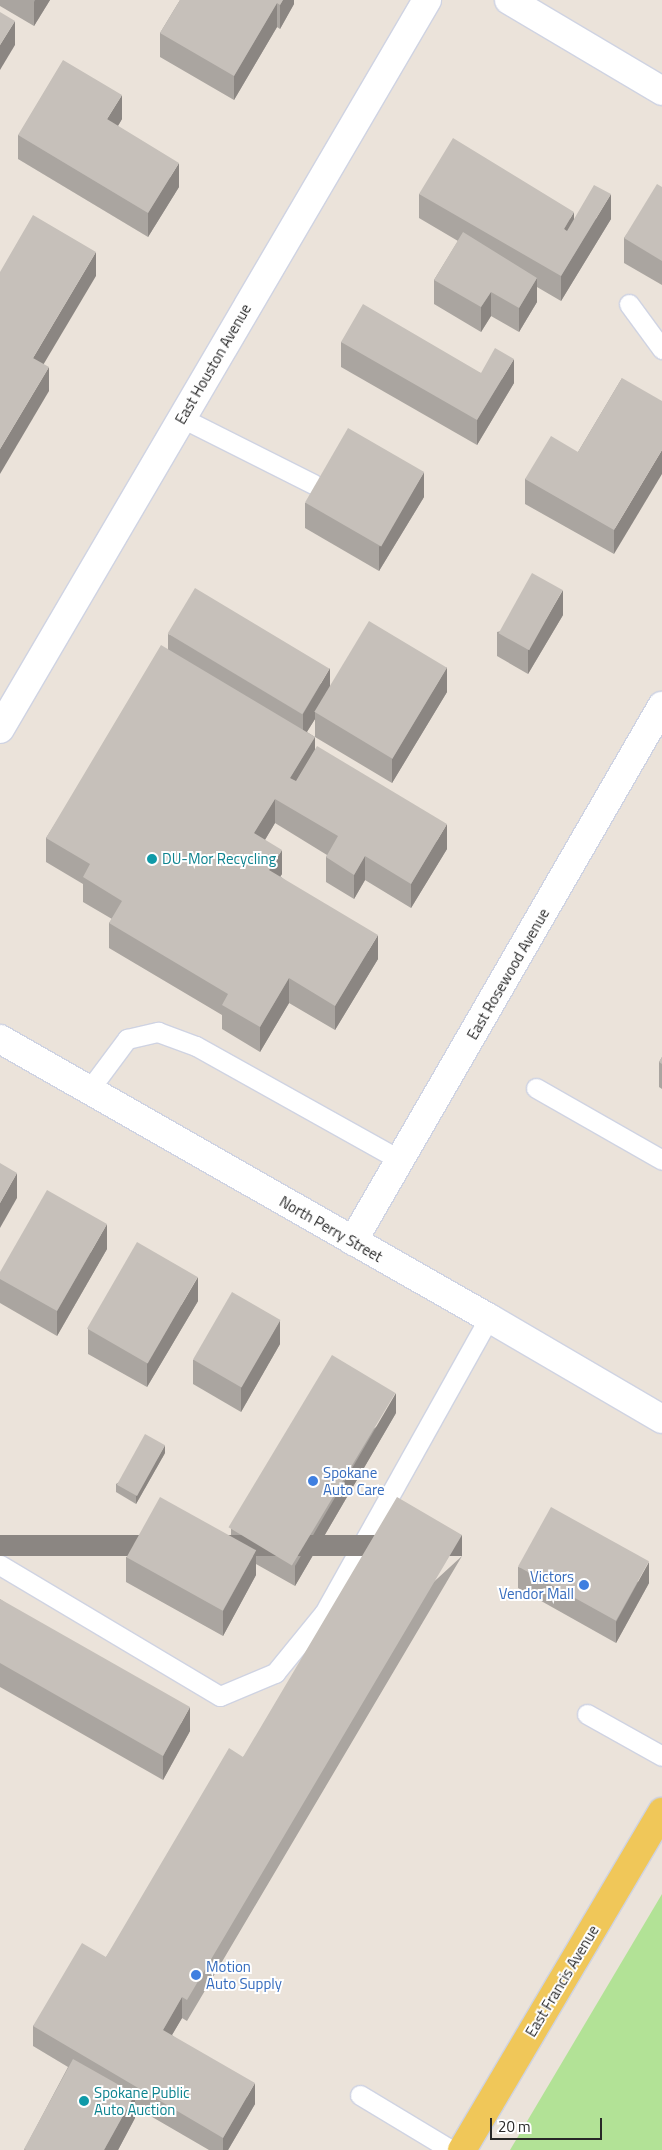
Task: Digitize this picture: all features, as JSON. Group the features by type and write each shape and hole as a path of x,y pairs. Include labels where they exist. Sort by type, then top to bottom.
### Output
{"main road":[{"name":"East Francis Avenue","path":"462,2150 662,1812"}],"street":[{"name":"East Houston Avenue","path":"0,729 427,0"},
{"path":"508,0 662,91"},
{"name":"East Rosewood Avenue","path":"353,1241 662,706"},
{"name":"North Perry Street","path":"0,1039 489,1318 662,1420"}],"lane":[{"path":"629,304 662,349"},
{"path":"182,418 314,484"},
{"path":"90,1090 127,1039 158,1032 196,1046 400,1160"},
{"path":"536,1088 662,1160"},
{"path":"0,1565 220,1696 275,1673 324,1613 489,1318"},
{"path":"587,1714 662,1756"},
{"path":"360,2095 451,2150"}],"green space":[{"path":"662,1894 662,2150 510,2150"}],"building":[{"path":"180,0 283,0 280,5 277,3 234,76 160,33"},
{"path":"0,12 15,21 0,45"},
{"path":"63,60 122,95 107,119 179,163 148,213 18,135"},
{"path":"453,138 574,212 564,229 567,231 594,185 611,194 561,276 419,194"},
{"path":"657,184 662,187 662,261 624,238"},
{"path":"33,215 96,252 33,358 49,367 0,449 0,272"},
{"path":"463,232 537,278 519,308 491,292 481,307 434,280"},
{"path":"363,304 481,373 495,348 514,359 477,420 341,342"},
{"path":"622,378 662,401 662,450 614,530 525,479 551,436 578,452"},
{"path":"348,428 424,472 381,546 305,502"},
{"path":"532,573 563,590 529,650 499,633"},
{"path":"195,588 330,669 302,714 168,633"},
{"path":"369,621 447,668 392,759 314,712"},
{"name":"DU-Mor Recycling","path":"161,645 315,737 290,778 296,781 317,746 447,824 411,884 365,856 354,875 326,857 338,836 275,799 254,833 282,850 269,870 378,935 335,1006 289,978 260,1027 222,1005 228,994 109,923 122,901 83,877 90,864 46,838"},
{"path":"0,1163 17,1173 0,1203"},
{"path":"47,1190 107,1224 57,1311 0,1279 0,1272"},
{"path":"137,1242 198,1277 148,1364 87,1329"},
{"path":"232,1292 280,1320 241,1388 193,1360"},
{"name":"Spokane Auto Care","path":"332,1355 395,1393 292,1565 228,1527"},
{"path":"145,1434 165,1445 137,1496 117,1485"},
{"path":"160,1497 256,1550 223,1611 127,1557"},
{"path":"397,1497 462,1535 187,2000 182,1997 163,2030 255,2083 223,2138 33,2026 82,1943 106,1957 229,1748 243,1757"},
{"name":"Victors Vendor Mall","path":"551,1507 649,1561 616,1621 518,1566"},
{"path":"0,1599 190,1707 163,1756 0,1663"},
{"path":"73,2059 135,2094 104,2150 24,2149"}],"place":[{"name":"DU-Mor Recycling","path":"152,859"},
{"name":"Spokane Auto Care","path":"313,1481"},
{"name":"Victors Vendor Mall","path":"584,1585"},
{"name":"Motion Auto Supply","path":"196,1975"},
{"name":"Spokane Public Auto Auction","path":"84,2101"}]}
